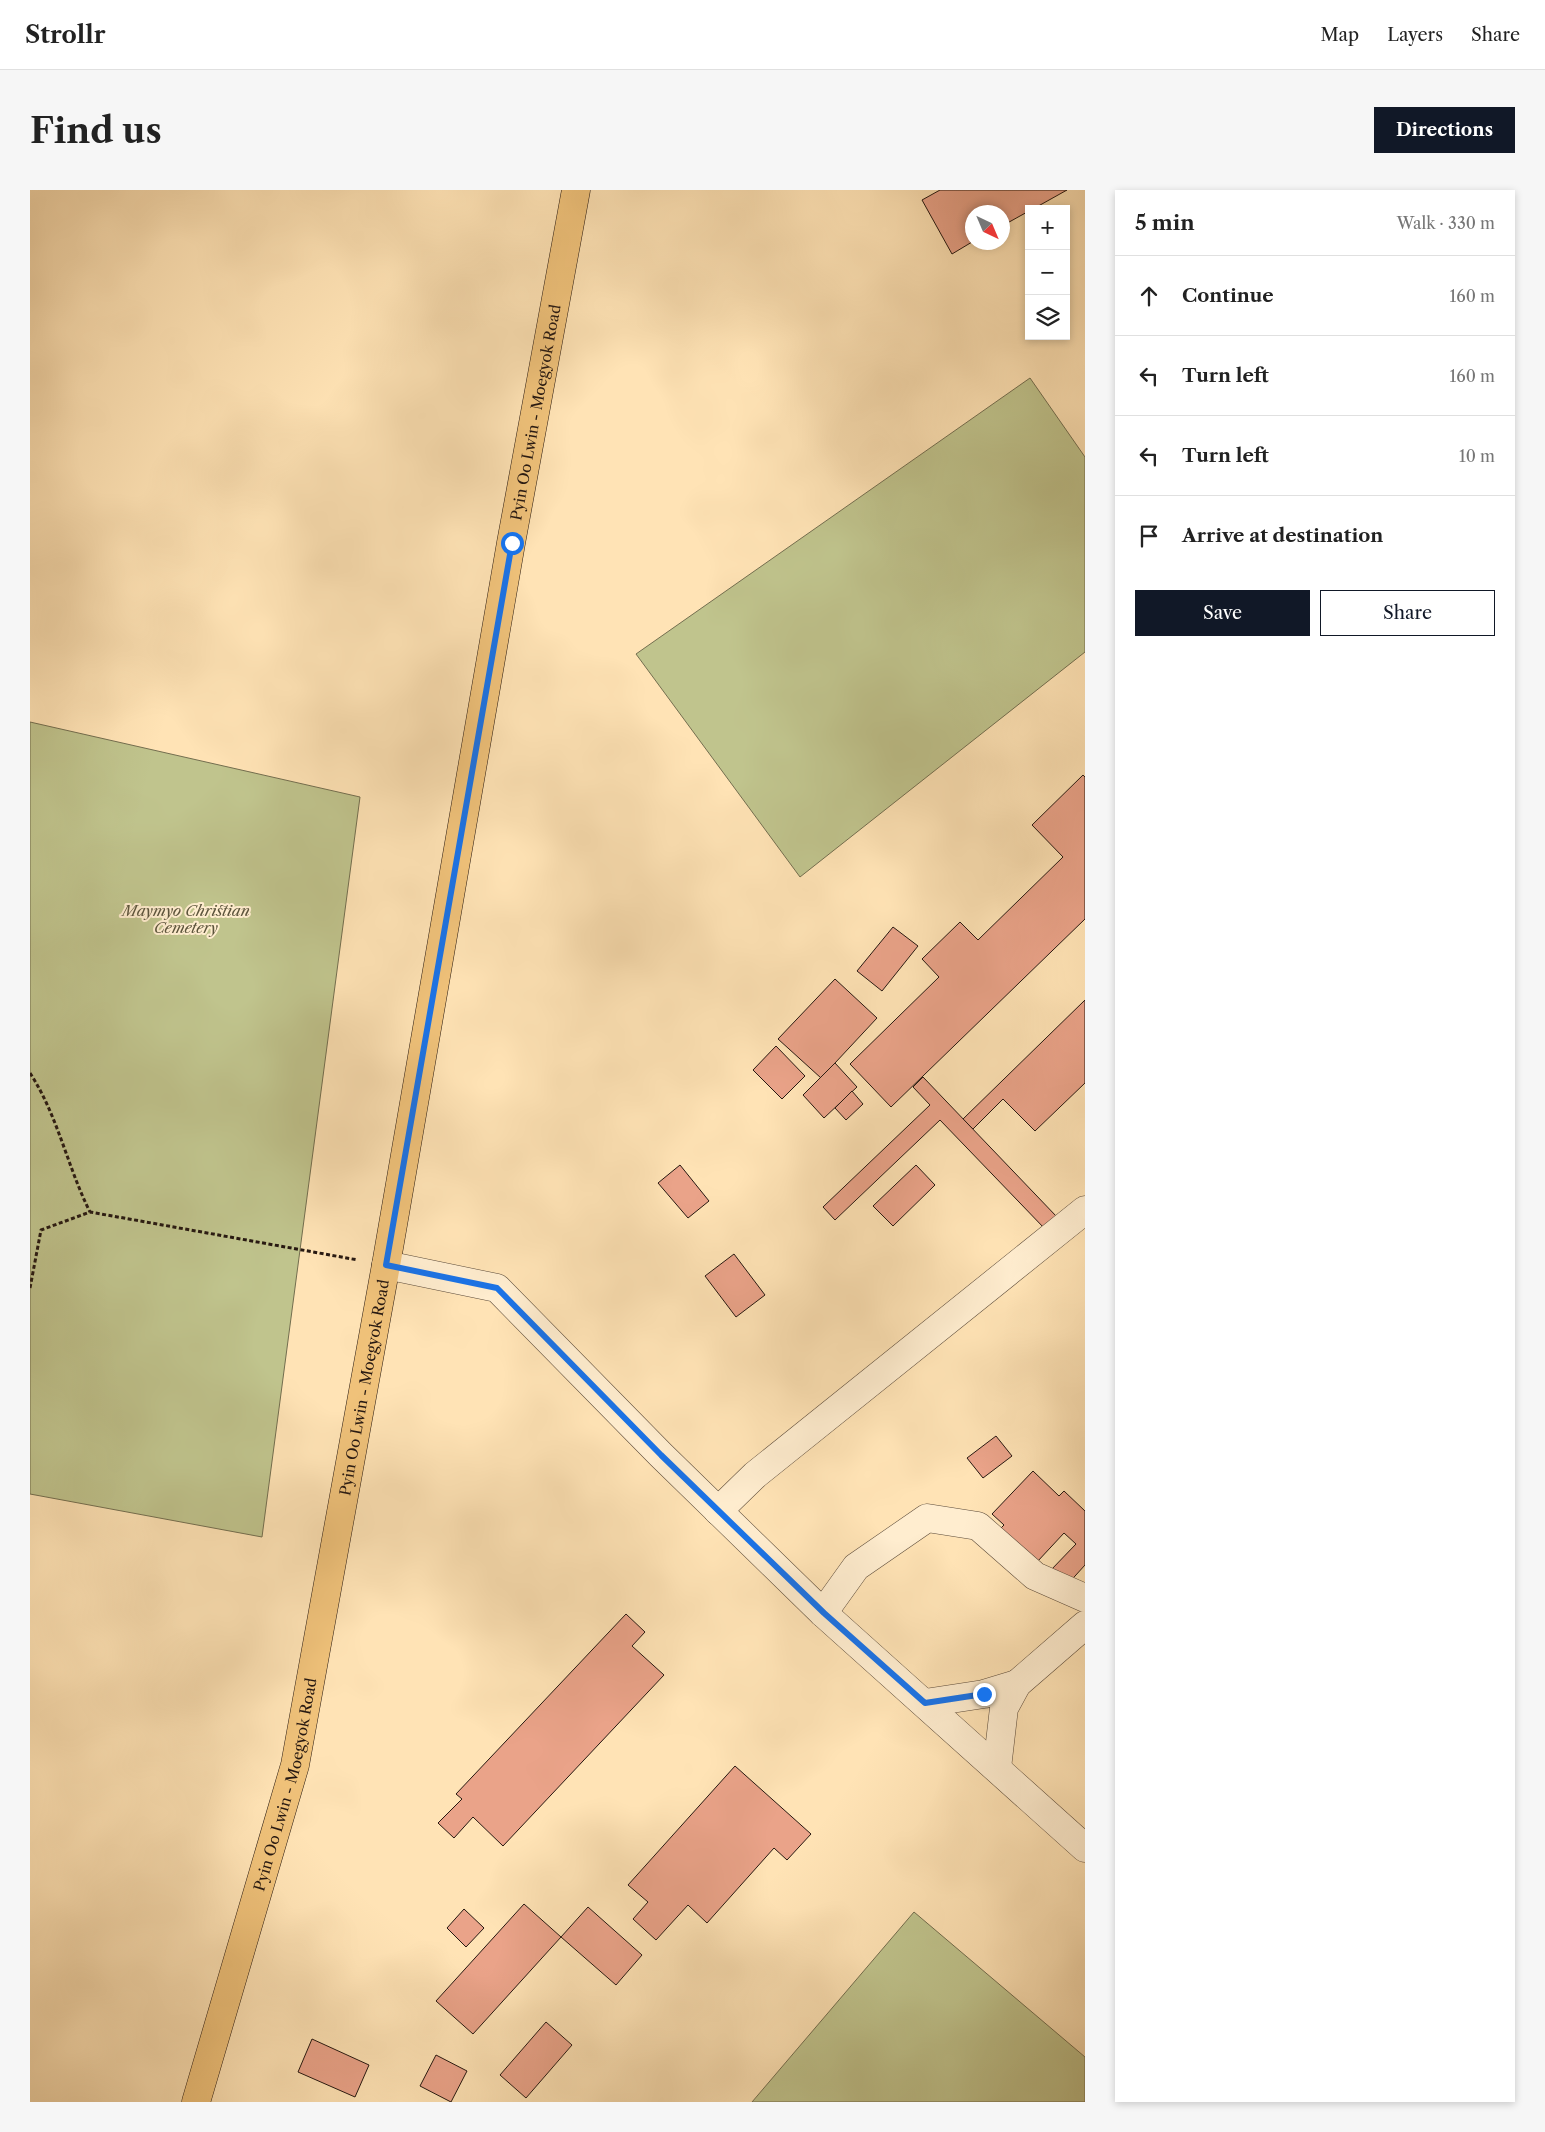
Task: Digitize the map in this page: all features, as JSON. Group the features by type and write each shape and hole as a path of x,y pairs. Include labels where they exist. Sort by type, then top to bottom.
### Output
{"main road":[{"name":"Pyin Oo Lwin - Moegyok Road","path":"196,2102 295,1765 386,1265 510,553 576,190"}],"street":[{"path":"718,1511 755,1475 1085,1210"},
{"path":"386,1265 497,1288 718,1511 824,1613 1085,1848"},
{"path":"824,1613 856,1567 928,1518 978,1526 1035,1576 1085,1598"},
{"path":"997,1768 1004,1708 1017,1684 1085,1624"},
{"path":"925,1703 984,1694 1017,1684"}],"path":[{"path":"30,1073 42,1090 62,1138 75,1182 90,1212"},
{"path":"30,1288 41,1230 90,1212 386,1265"}],"green space":[{"path":"1030,378 1085,457 1085,652 800,877 636,654"},
{"name":"Maymyo Christian Cemetery","path":"30,722 360,797 262,1537 30,1494"},
{"path":"914,1912 1085,2057 1085,2102 752,2102"}],"building":[{"path":"940,190 1067,190 1040,205 1025,205 1025,213 1010,222 1010,205 965,205 965,246 952,254 922,200"},
{"path":"1083,775 1085,777 1085,919 891,1107 850,1064 939,977 922,959 960,922 978,940 1063,857 1032,825"},
{"path":"893,927 918,946 882,991 857,971"},
{"path":"835,979 877,1018 821,1078 778,1039"},
{"path":"1085,1000 1085,1083 1035,1131 1003,1099 973,1129 963,1119"},
{"path":"776,1046 805,1076 782,1099 753,1070"},
{"path":"835,1063 857,1087 824,1118 803,1095"},
{"path":"923,1077 1057,1217 1045,1229 940,1120 835,1220 823,1207 930,1105 913,1087"},
{"path":"852,1091 863,1104 846,1120 835,1108"},
{"path":"680,1165 709,1201 688,1218 658,1183"},
{"path":"916,1165 935,1185 893,1226 873,1206"},
{"path":"734,1254 765,1295 736,1317 705,1276"},
{"path":"996,1436 1012,1456 983,1478 967,1458"},
{"path":"1033,1471 1059,1496 1064,1491 1085,1511 1085,1565 1066,1586 1050,1571 1076,1544 1064,1533 1037,1562 995,1534 1004,1525 992,1514"},
{"path":"626,1614 645,1632 632,1646 664,1675 503,1846 473,1817 454,1838 438,1823 462,1799 456,1794"},
{"path":"735,1766 811,1834 787,1860 774,1848 707,1923 688,1905 656,1940 633,1919 648,1902 628,1885"},
{"path":"524,1904 561,1937 473,2034 436,2001"},
{"path":"588,1907 642,1955 616,1985 561,1937"},
{"path":"464,1909 484,1928 466,1947 447,1928"},
{"path":"546,2022 572,2045 526,2098 500,2075"},
{"path":"312,2039 369,2065 355,2097 298,2072"},
{"path":"436,2055 467,2071 451,2102 420,2086"}],"route":[{"path":"512,543 386,1265 497,1288 661,1455 824,1613 925,1703 984,1694"}]}
